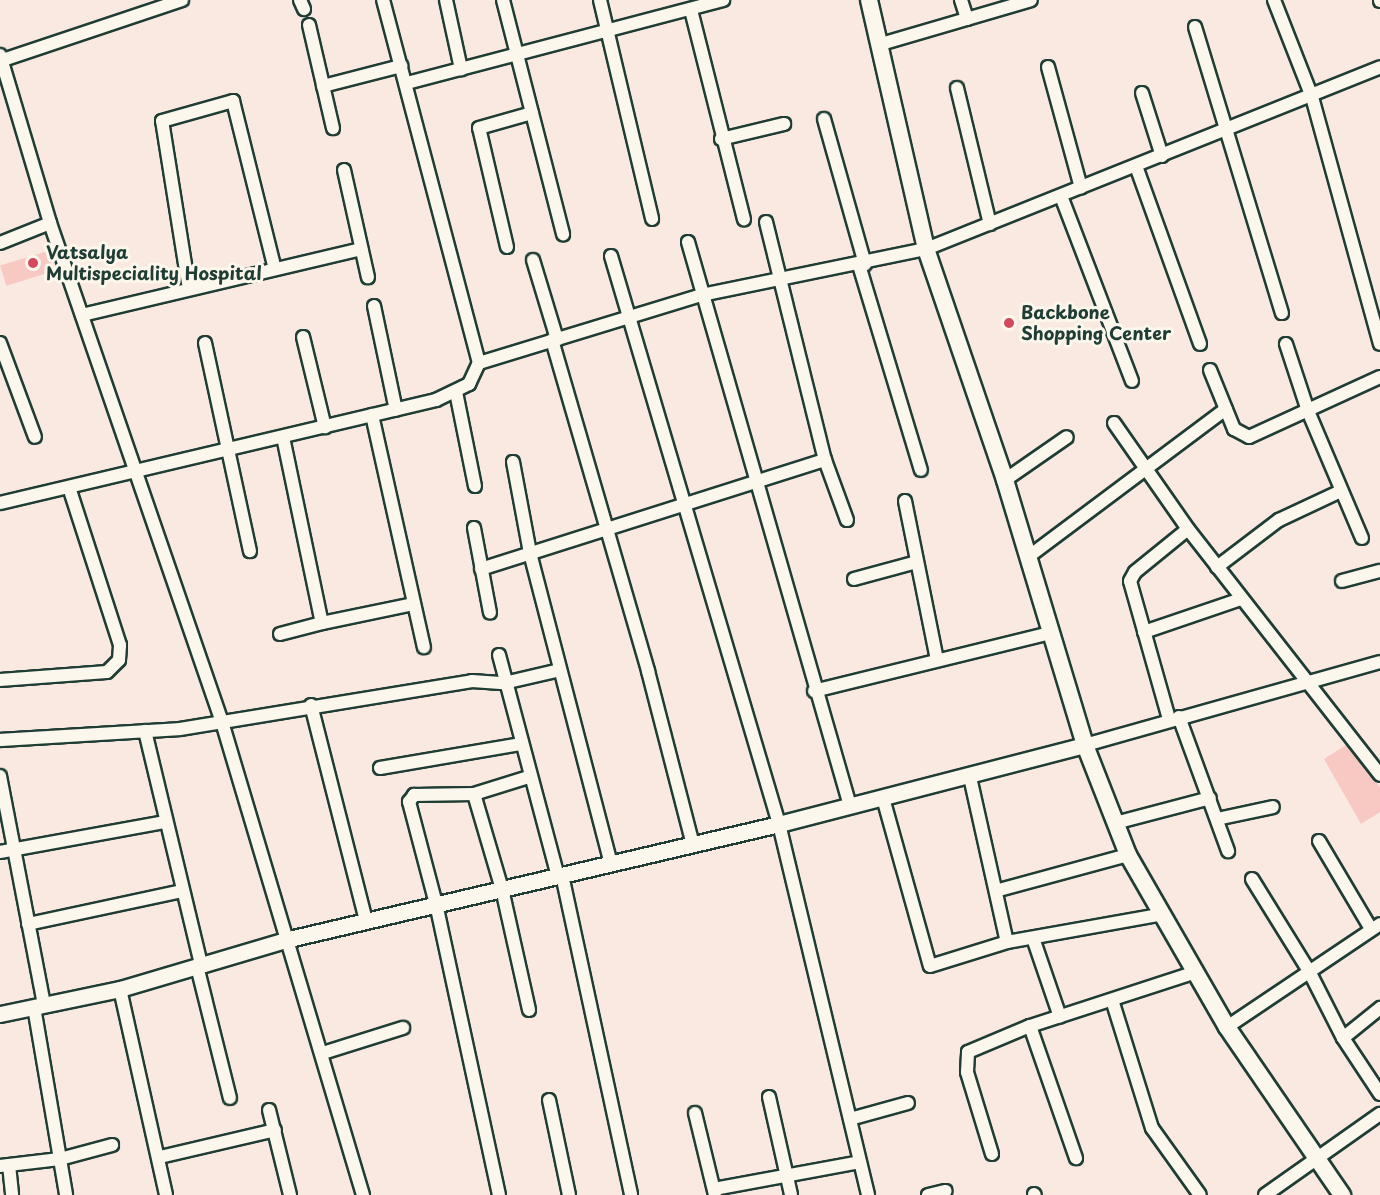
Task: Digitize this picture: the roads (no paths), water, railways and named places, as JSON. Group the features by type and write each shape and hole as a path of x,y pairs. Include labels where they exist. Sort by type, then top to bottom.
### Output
{"main road":[{"path":"869,0 881,44 926,249 1005,480 1085,745 1115,824 1158,915 1193,973 1227,1027 1342,1195"}],"street":[{"path":"182,0 1,59 50,224 222,722 290,939 363,1195"},
{"path":"0,503 396,410 456,392 469,384 479,363 382,0"},
{"path":"446,0 461,69"},
{"path":"504,0 562,234"},
{"path":"600,0 652,219"},
{"path":"406,83 516,54 608,34 722,0"},
{"path":"961,0 967,19"},
{"path":"881,44 1031,0"},
{"path":"1274,0 1312,97 1380,344"},
{"path":"691,10 721,140 744,219"},
{"path":"309,25 333,128"},
{"path":"1195,27 1229,130 1282,313"},
{"path":"323,86 401,66"},
{"path":"1048,67 1081,188"},
{"path":"479,363 702,295 862,264 926,249 1312,97 1380,67"},
{"path":"957,88 990,224"},
{"path":"1142,93 1162,156"},
{"path":"189,288 162,121 233,101 275,269"},
{"path":"507,247 478,128 532,113"},
{"path":"824,119 862,264 921,470"},
{"path":"721,140 784,124"},
{"path":"1136,166 1200,344"},
{"path":"344,171 369,277"},
{"path":"1061,196 1132,381"},
{"path":"766,222 825,460 847,520"},
{"path":"0,243 50,224"},
{"path":"688,242 814,691 850,806"},
{"path":"82,315 361,249"},
{"path":"611,256 681,505 779,824 868,1195"},
{"path":"533,260 693,845"},
{"path":"374,306 396,410"},
{"path":"303,337 325,427"},
{"path":"0,343 35,437"},
{"path":"205,343 231,449 250,551"},
{"path":"1286,344 1308,411 1362,538"},
{"path":"1210,370 1234,429 1249,437 1380,377"},
{"path":"456,392 475,486"},
{"path":"1028,557 1147,471 1226,409"},
{"path":"372,415 424,647"},
{"path":"1114,423 1188,529 1380,775"},
{"path":"283,437 322,623"},
{"path":"1005,480 1067,437"},
{"path":"481,569 825,460"},
{"path":"513,462 530,553 611,864"},
{"path":"0,680 107,672 119,660 120,645 69,487"},
{"path":"1217,567 1279,520 1341,491"},
{"path":"905,501 937,659"},
{"path":"474,528 490,613"},
{"path":"1188,529 1131,576 1143,632 1174,718 1210,798 1228,851"},
{"path":"854,579 917,562"},
{"path":"1342,582 1380,571"},
{"path":"1143,632 1241,599"},
{"path":"280,634 414,604"},
{"path":"814,691 1050,633"},
{"path":"499,656 529,777 560,876 631,1195"},
{"path":"0,1014 120,989 290,939 693,845 970,777 1304,680 1380,662"},
{"path":"0,741 145,732 222,722 311,705 472,681 504,683 560,670"},
{"path":"311,705 366,921"},
{"path":"145,732 230,1098"},
{"path":"380,768 520,744"},
{"path":"0,776 28,924 66,1195"},
{"path":"499,1195 436,904 410,798 474,794 529,777"},
{"path":"970,777 999,890 1007,942"},
{"path":"474,794 502,889 529,1010"},
{"path":"883,798 930,966 1007,942 1158,915"},
{"path":"1115,824 1210,798"},
{"path":"1217,819 1273,807"},
{"path":"0,852 165,822"},
{"path":"1227,1027 1376,926 1319,841"},
{"path":"999,890 1128,855"},
{"path":"1252,879 1309,971 1342,1038 1380,1094"},
{"path":"28,924 182,891"},
{"path":"1033,938 1060,1017"},
{"path":"992,1154 966,1060 975,1048 1030,1026 1113,1003 1193,973"},
{"path":"120,989 160,1158 166,1195"},
{"path":"1113,1003 1152,1128 1200,1195"},
{"path":"1342,1038 1380,1008"},
{"path":"1030,1026 1076,1158"},
{"path":"323,1053 403,1028"},
{"path":"769,1097 791,1195"},
{"path":"549,1100 569,1195"},
{"path":"850,1119 908,1103"},
{"path":"269,1110 290,1195"},
{"path":"695,1113 715,1192 860,1162"},
{"path":"1265,1195 1380,1114"},
{"path":"160,1158 275,1130"},
{"path":"12,1195 4,1165 60,1159 112,1145"},
{"path":"928,1195 946,1191"}],"place":[{"name":"Vatsalya Multispeciality Hospital","path":"33,263"},
{"name":"Backbone Shopping Center","path":"1009,323"}]}
